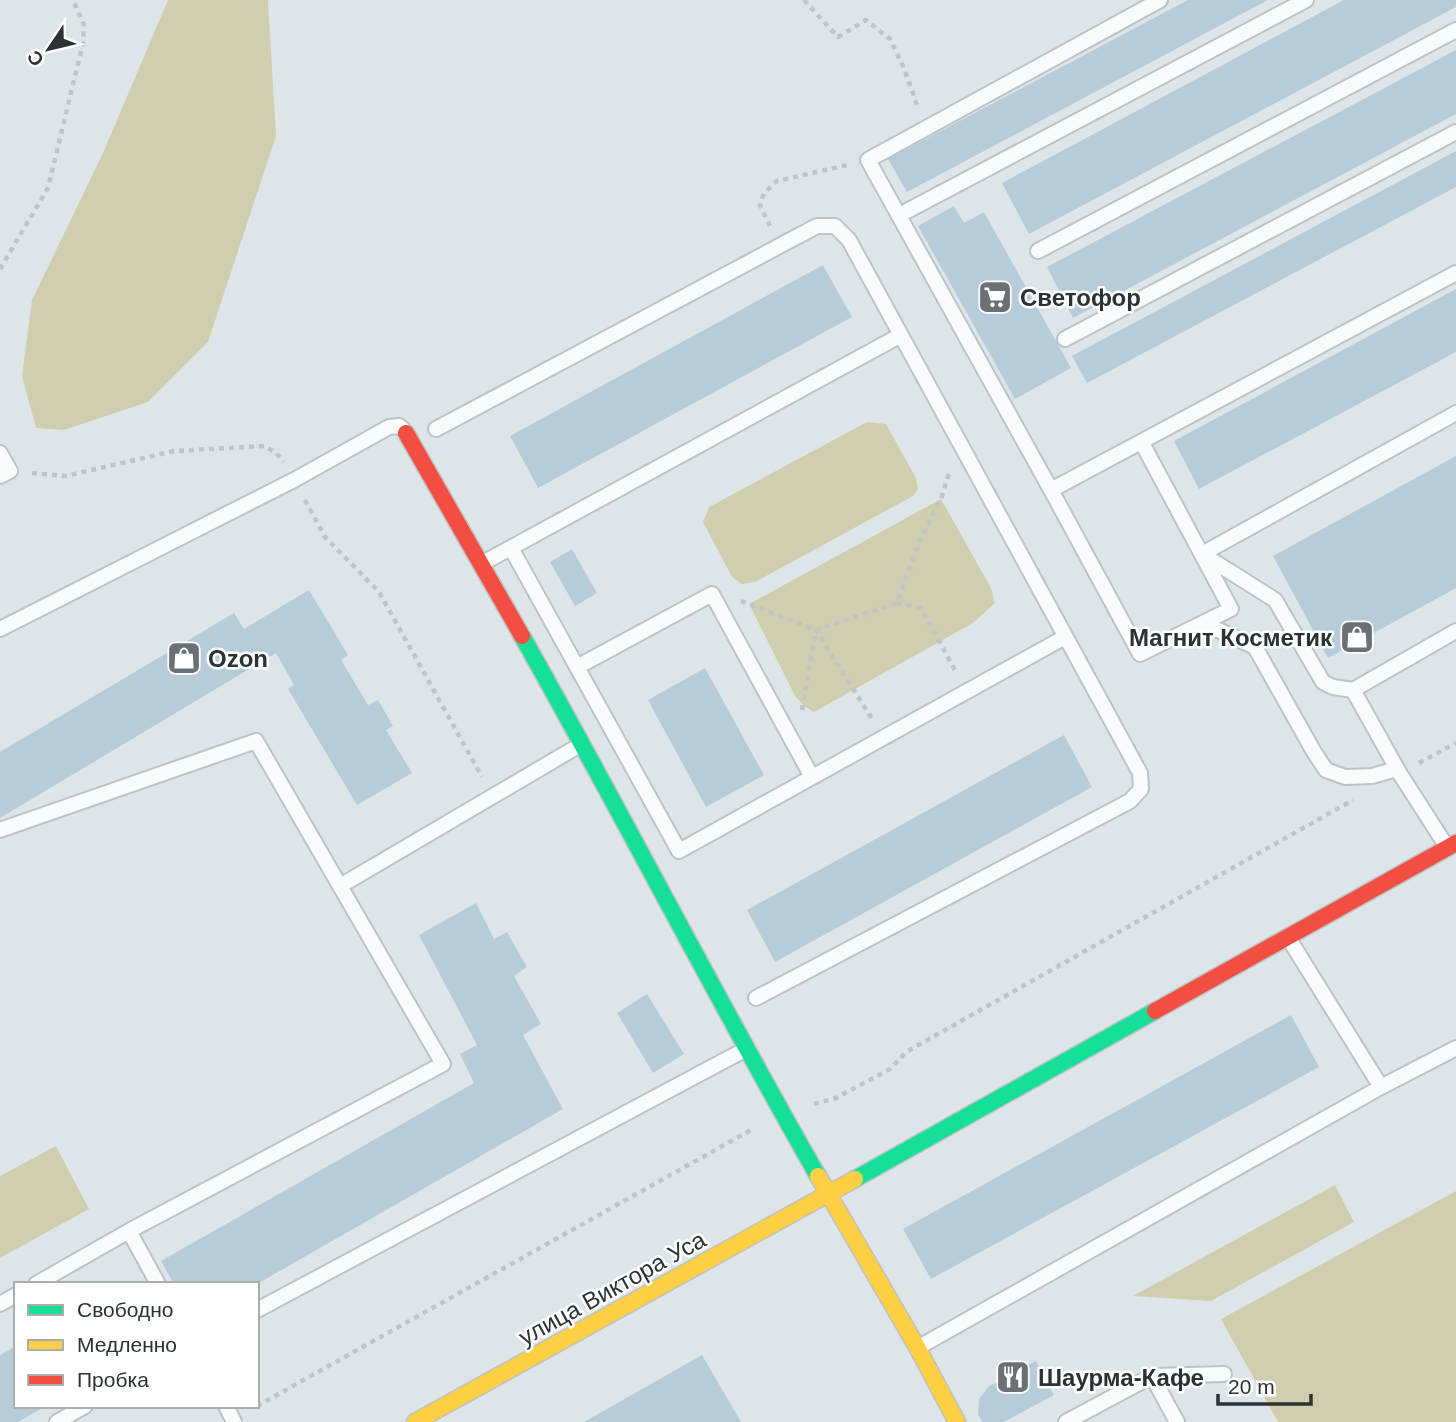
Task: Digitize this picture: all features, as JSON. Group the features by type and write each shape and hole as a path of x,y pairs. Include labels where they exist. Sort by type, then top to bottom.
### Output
{"street":[{"path":"406,433 583,744 665,859 747,1049 918,1348 957,1422"},
{"name":"улица Виктора Уса","path":"415,1422 1452,845"}],"lane":[{"path":"1143,443 1231,609 1140,654 868,160 1160,0"},
{"path":"907,211 1306,0"},
{"path":"1038,251 1456,30"},
{"path":"1065,338 1456,132"},
{"path":"436,429 817,226 835,226 849,240 1140,774 1141,789 1130,801 756,998"},
{"path":"1051,490 1456,273"},
{"path":"481,564 901,335"},
{"path":"1202,554 1456,413"},
{"path":"0,629 294,480 389,427 400,426 406,433"},
{"path":"0,453 5,473"},
{"path":"511,548 577,667 665,859 1065,637"},
{"path":"1202,554 1276,600 1323,682 1333,687 1353,690 1456,631"},
{"path":"577,667 712,594 812,777"},
{"path":"1203,623 1255,647 1326,771 1345,777 1398,771"},
{"path":"1353,690 1398,771 1452,845 1456,864"},
{"path":"0,830 256,741 443,1064 129,1231 40,1282"},
{"path":"340,886 583,744"},
{"path":"1288,938 1381,1087"},
{"path":"918,1348 1381,1087 1456,1048"},
{"path":"259,1309 747,1049"},
{"path":"129,1231 157,1282"},
{"path":"1066,1422 1152,1376 1224,1374"},
{"path":"1152,1376 1177,1422"},
{"path":"57,1422 82,1408"}],"path":[{"path":"0,269 48,188 83,43 83,25 73,0"},
{"path":"804,0 838,37 866,20 890,39 904,68 924,129"},
{"path":"781,244 760,205 764,193 777,181 868,160"},
{"path":"897,603 920,540 941,499 960,443"},
{"path":"5,473 66,476 174,451 264,446 275,452 284,461 325,537 379,592 493,797"},
{"path":"712,594 749,604 816,630 855,688 883,738"},
{"path":"816,630 897,603 921,608 967,691"},
{"path":"790,737 804,706 816,630"},
{"path":"1398,771 1456,743"},
{"path":"259,1405 782,1113 836,1098 880,1075 890,1069 906,1052 1364,794"}],"green space":[{"path":"168,0 268,0 276,136 208,342 148,402 64,430 36,428 22,376 32,300 103,153"},
{"path":"867,422 886,424 916,478 918,489 913,496 755,582 742,584 732,577 703,522 709,507"},
{"path":"941,499 991,588 995,603 973,623 814,712 804,706 795,696 749,604"},
{"path":"56,1146 89,1209 0,1258 0,1176"},
{"path":"1335,1185 1354,1222 1211,1301 1133,1296"},
{"path":"1456,1191 1456,1422 1278,1422 1221,1319"}],"building":[{"path":"1188,0 1268,0 907,192 888,159"},
{"path":"1344,0 1456,0 1456,7 1029,234 1002,183"},
{"path":"1456,50 1456,114 1073,318 1047,267"},
{"path":"1456,151 1456,187 1087,383 1072,356"},
{"name":"Светофор","path":"954,206 964,223 984,212 1071,368 1015,399 918,226"},
{"path":"823,265 852,317 538,488 510,436"},
{"path":"1456,289 1456,352 1199,489 1174,441"},
{"path":"1456,456 1456,588 1328,658 1273,556"},
{"path":"572,549 597,593 575,606 550,562"},
{"path":"309,590 348,655 341,660 368,705 378,700 393,726 386,730 412,773 357,805 288,689 294,685 276,653 0,818 0,752 234,613 244,629"},
{"path":"705,668 764,775 706,807 648,700"},
{"path":"1064,735 1092,787 775,962 747,910"},
{"path":"476,903 494,939 507,932 527,967 514,976 541,1024 523,1035 563,1109 259,1283 173,1282 161,1261 474,1083 460,1054 477,1045 419,935"},
{"path":"647,994 684,1054 653,1073 617,1013"},
{"path":"1291,1015 1319,1067 931,1279 903,1229"},
{"path":"14,1347 14,1408 42,1408 18,1422 0,1422 0,1355"},
{"path":"702,1355 741,1422 584,1422"},
{"path":"1036,1361 1054,1395 1004,1422 982,1422 978,1414 979,1399 988,1387"}],"traffic: fast":[{"path":"522,636 818,1176"},
{"path":"855,1179 1155,1011"}],"traffic: slow":[{"path":"818,1176 957,1422"},
{"path":"415,1422 855,1179"}],"traffic: jam":[{"path":"406,433 522,636"},
{"path":"1155,1011 1456,843"}],"place":[{"name":"Светофор","path":"995,297"},
{"name":"Магнит Косметик","path":"1357,637"},
{"name":"Ozon","path":"184,658"},
{"name":"Шаурма-Кафе","path":"1013,1377"}]}
